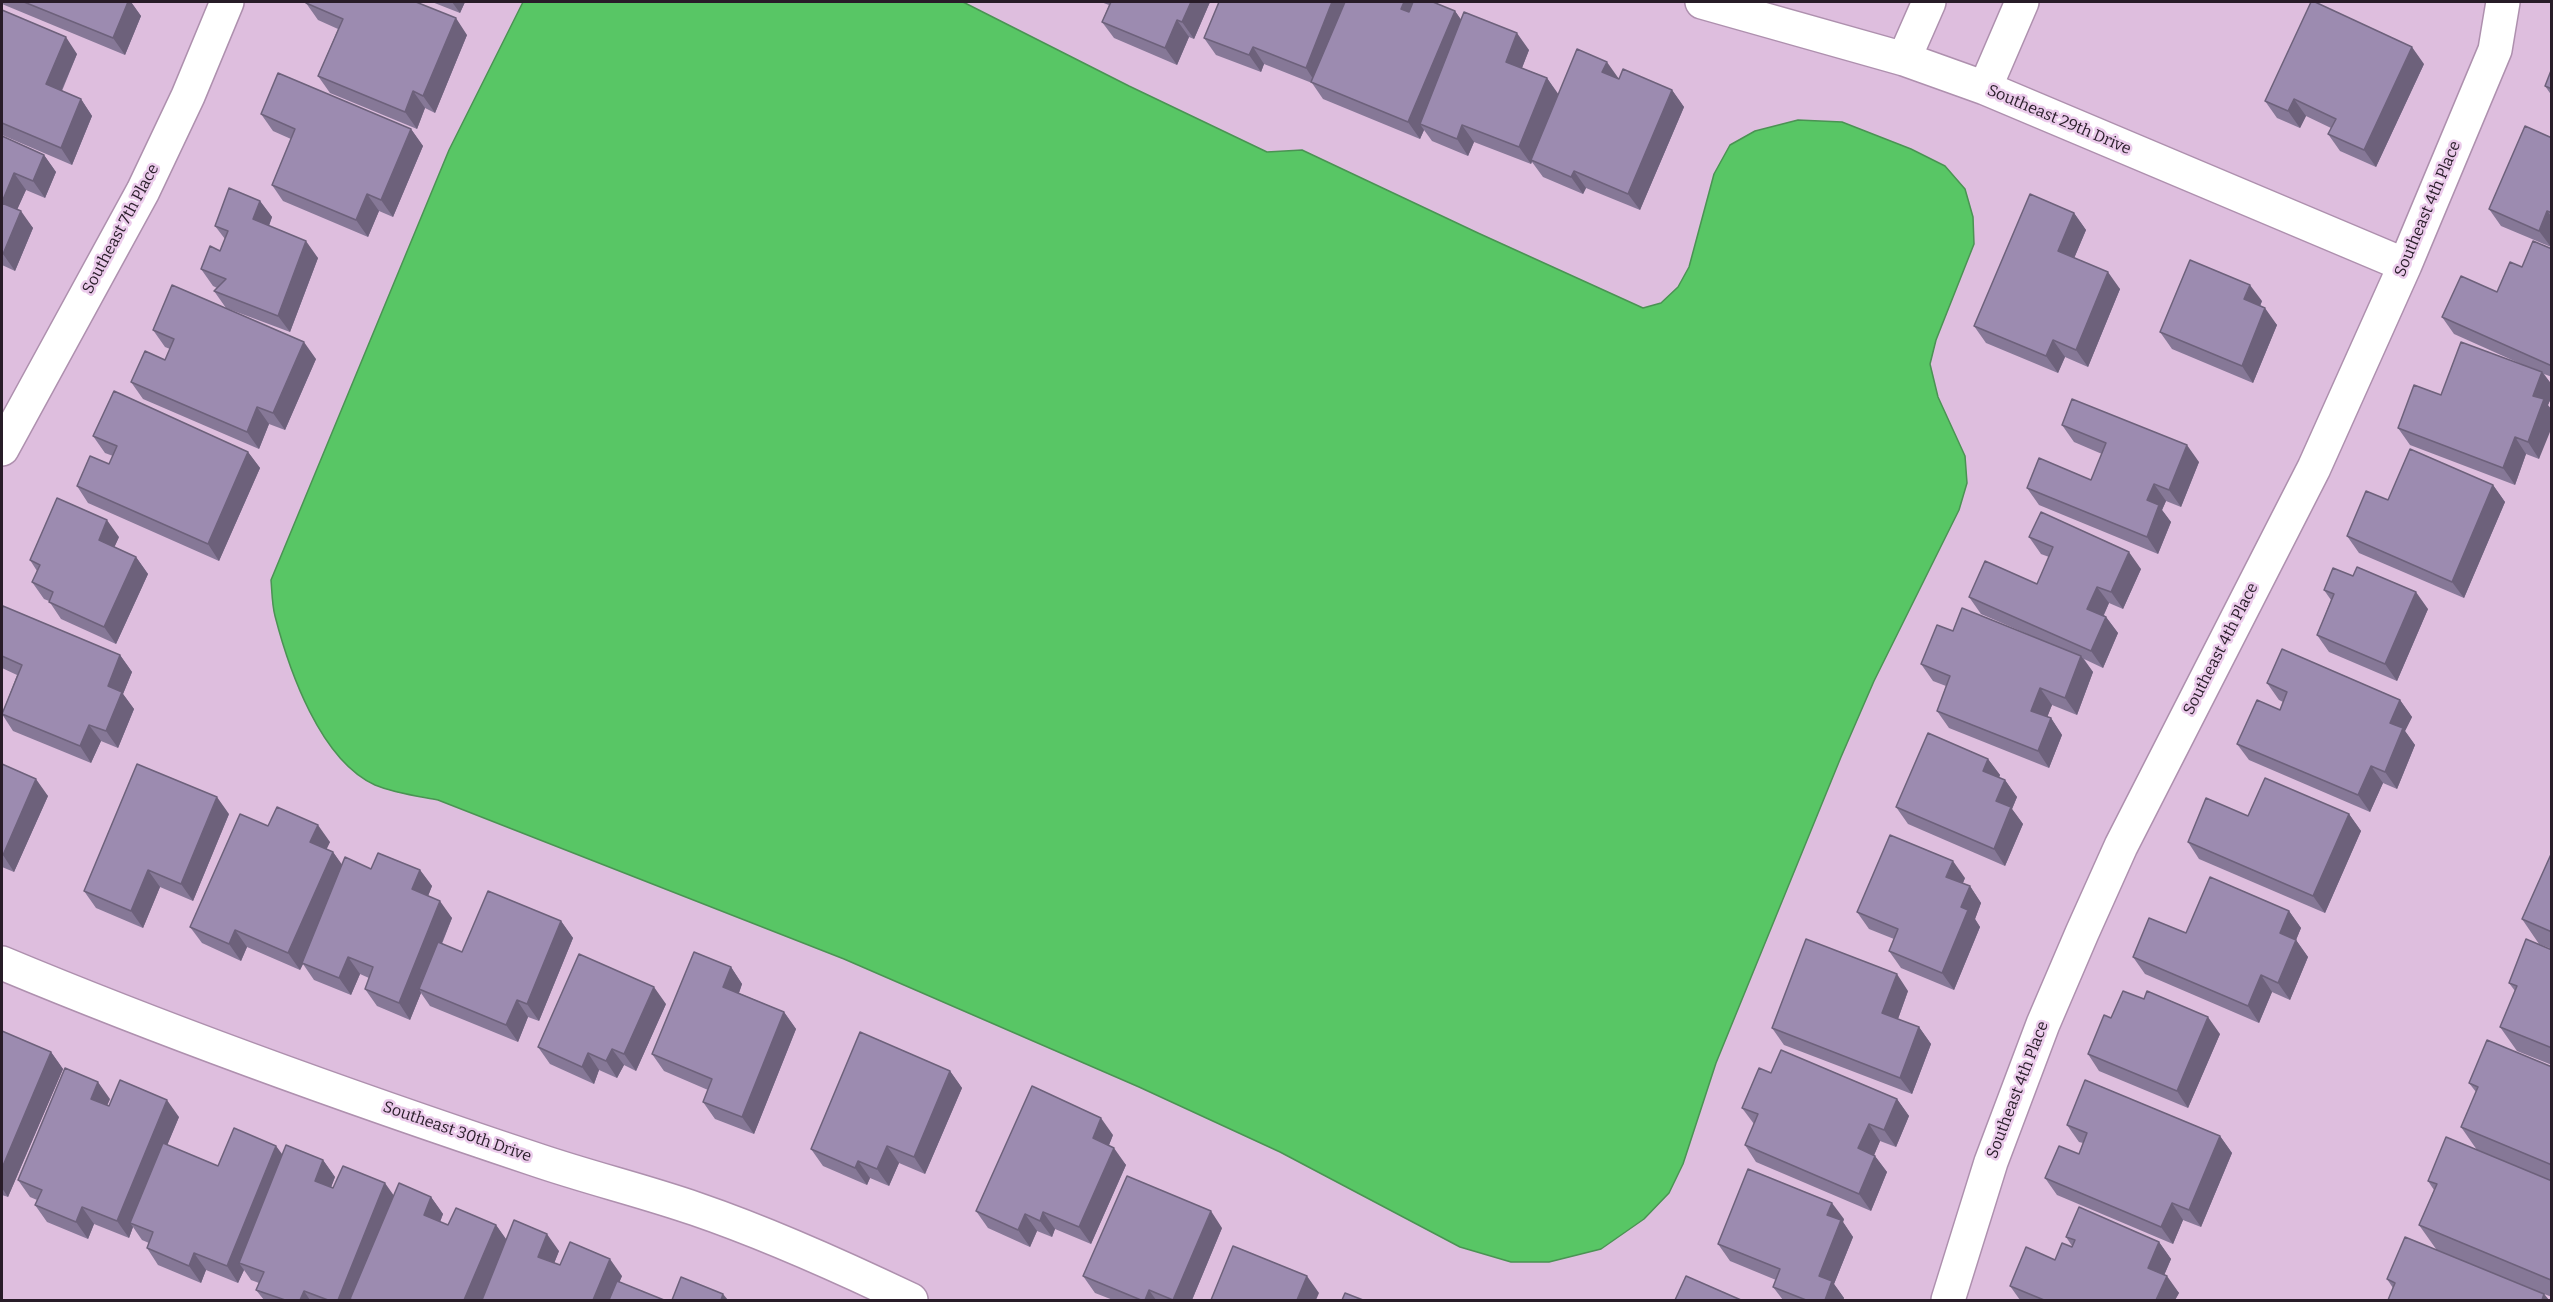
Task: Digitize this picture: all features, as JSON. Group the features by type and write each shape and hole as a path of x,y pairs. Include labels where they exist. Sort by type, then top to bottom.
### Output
{"street":[{"name":"Southeast 7th Place","path":"2,449 143,191 188,96 227,2"},
{"name":"Southeast 29th Drive","path":"1702,2 1759,16 1904,59 1985,88 2405,265"},
{"path":"1904,59 1929,2"},
{"path":"1985,88 2022,2"},
{"name":"Southeast 4th Place","path":"1948,1300 1990,1162 2043,1024 2121,846 2314,468 2405,265 2496,50 2503,2"},
{"name":"Southeast 30th Drive","path":"2,963 225,1053 539,1161 696,1209 855,1273 912,1300"}],"shaded area":[{"path":"523,2 963,2 1129,86 1267,152 1302,150 1643,308 1661,303 1678,287 1689,267 1714,174 1730,145 1755,131 1798,120 1842,122 1911,149 1945,166 1965,189 1973,217 1974,244 1936,340 1930,364 1938,397 1965,456 1967,483 1959,510 1874,681 1841,757 1716,1063 1683,1164 1669,1193 1644,1219 1601,1249 1549,1262 1511,1262 1460,1247 1280,1152 1139,1087 844,959 438,800 375,785 355,773 338,756 323,735 298,687 275,616 271,580 449,150"}],"building":[{"path":"24,2 128,2 113,38"},
{"path":"307,2 416,2 456,18 423,96 413,91 405,112 318,76 343,19"},
{"path":"1111,2 1191,2 1182,22 1177,20 1165,48 1102,22"},
{"path":"1219,2 1332,2 1306,68 1253,47 1249,55 1204,38"},
{"path":"1345,2 1404,2 1401,9 1409,12 1413,2 1433,2 1455,11 1408,122 1311,82"},
{"path":"2311,2 2412,47 2364,150 2328,134 2336,119 2294,99 2288,111 2265,101"},
{"path":"2,10 66,37 46,84 81,99 61,148 2,123"},
{"path":"1464,12 1517,33 1506,62 1547,78 1519,147 1462,125 1457,139 1420,124"},
{"path":"1577,49 1607,62 1602,72 1619,79 1623,69 1672,90 1628,194 1574,171 1571,177 1531,160"},
{"path":"2552,68 2552,89 2545,86"},
{"path":"278,73 411,129 381,200 367,194 356,220 272,185 295,129 261,114"},
{"path":"2525,126 2552,138 2552,213 2547,211 2539,231 2489,209"},
{"path":"2,136 44,155 33,181 14,173 2,202"},
{"path":"229,188 260,201 253,219 306,241 278,316 214,291 226,279 201,269 210,246 220,251 228,231 215,226"},
{"path":"2030,194 2074,213 2058,251 2108,272 2076,350 2053,340 2046,356 1974,326"},
{"path":"2,203 21,211 3,254 2,253"},
{"path":"2533,241 2552,249 2552,366 2442,317 2461,276 2497,292 2510,262 2522,267"},
{"path":"2190,260 2250,285 2244,299 2265,308 2242,366 2160,332"},
{"path":"172,285 304,342 273,413 257,407 247,432 131,382 145,351 165,360 174,339 153,330"},
{"path":"2461,342 2542,372 2533,396 2544,399 2528,442 2515,437 2503,468 2398,428 2414,385 2441,395"},
{"path":"114,391 248,452 208,544 77,486 90,456 109,464 117,446 93,436"},
{"path":"2072,399 2187,445 2169,490 2154,484 2147,500 2159,505 2147,537 2027,488 2039,458 2091,480 2106,443 2062,425"},
{"path":"2410,449 2493,485 2452,582 2347,536 2366,491 2388,500"},
{"path":"57,498 107,520 99,540 136,557 104,627 49,602 53,592 32,582 40,565 30,560"},
{"path":"2041,512 2129,552 2111,592 2097,587 2087,609 2106,617 2091,651 1969,597 1985,561 2037,584 2053,547 2029,537"},
{"path":"2357,567 2416,592 2385,664 2317,635 2334,594 2324,590 2333,568 2353,576"},
{"path":"3,606 120,655 108,686 122,692 106,731 89,725 80,746 2,714 22,665 2,656"},
{"path":"1962,608 2081,656 2065,698 2040,688 2031,711 2051,718 2038,751 1937,711 1950,676 1921,664 1937,625 1953,631"},
{"path":"2282,649 2400,700 2390,723 2403,728 2385,772 2371,766 2358,795 2237,744 2257,700 2280,710 2287,692 2267,683"},
{"path":"1928,733 1988,759 1983,771 2005,780 1996,801 2011,807 1994,849 1896,807"},
{"path":"2,764 36,779 3,855 2,855"},
{"path":"137,764 217,797 181,884 148,870 131,911 84,891"},
{"path":"2265,778 2349,814 2313,896 2188,842 2206,798 2248,816"},
{"path":"277,807 318,825 310,842 333,852 288,953 235,930 229,944 190,927 240,814 268,826"},
{"path":"1890,835 1953,861 1946,877 1970,886 1961,907 1968,910 1942,973 1889,951 1898,929 1857,912"},
{"path":"2552,852 2552,932 2522,919"},
{"path":"378,853 420,870 412,889 440,901 399,1003 365,989 373,967 348,957 339,978 302,963 345,857 371,869"},
{"path":"2210,877 2289,911 2280,933 2296,940 2278,983 2261,975 2248,1006 2133,957 2149,918 2186,933"},
{"path":"488,891 561,921 527,1004 517,1000 506,1025 419,989 438,942 462,952"},
{"path":"1806,939 1897,974 1882,1013 1919,1027 1900,1078 1772,1028"},
{"path":"2526,939 2552,950 2552,1048 2500,1027 2517,986 2509,983"},
{"path":"694,952 731,967 723,987 784,1012 742,1117 703,1102 712,1079 652,1054"},
{"path":"579,954 654,987 624,1054 612,1049 606,1061 588,1053 582,1067 538,1047"},
{"path":"2123,991 2144,999 2147,991 2208,1017 2177,1091 2088,1054 2104,1015 2111,1018"},
{"path":"2,1031 51,1052 2,1168"},
{"path":"860,1032 950,1071 914,1157 887,1146 877,1169 858,1161 855,1168 811,1149"},
{"path":"2487,1040 2552,1067 2552,1165 2461,1127 2478,1087 2469,1083"},
{"path":"1781,1050 1897,1099 1884,1130 1869,1124 1858,1148 1875,1156 1859,1194 1745,1145 1758,1114 1742,1108 1759,1068 1771,1073"},
{"path":"65,1068 98,1082 91,1099 109,1106 120,1080 167,1100 117,1221 82,1207 76,1222 35,1205 42,1190 18,1180"},
{"path":"2085,1080 2220,1136 2189,1210 2172,1203 2161,1227 2045,1178 2059,1146 2079,1154 2087,1133 2067,1125"},
{"path":"1032,1086 1101,1118 1093,1138 1114,1148 1079,1227 1043,1212 1040,1221 1025,1214 1018,1230 976,1211"},
{"path":"234,1128 276,1146 227,1266 194,1253 189,1266 147,1248 153,1232 130,1223 163,1143 218,1166"},
{"path":"2446,1137 2552,1181 2551,1280 2419,1225 2437,1184 2428,1181"},
{"path":"286,1145 323,1160 315,1181 333,1188 343,1166 385,1183 338,1300 328,1300 304,1291 300,1300 285,1300 256,1290 264,1272 239,1263"},
{"path":"1748,1169 1832,1203 1827,1215 1841,1220 1819,1276 1832,1281 1825,1300 1806,1300 1773,1287 1780,1269 1718,1244"},
{"path":"1127,1176 1211,1211 1173,1300 1149,1290 1145,1300 1141,1300 1083,1276"},
{"path":"399,1183 431,1197 424,1215 448,1225 456,1208 496,1225 464,1300 350,1299"},
{"path":"2079,1207 2159,1242 2148,1268 2167,1276 2156,1300 2044,1300 2010,1286 2026,1247 2055,1260 2062,1243 2072,1247 2075,1240 2066,1237"},
{"path":"514,1220 547,1234 538,1257 560,1265 570,1242 610,1259 593,1300 482,1300"},
{"path":"2405,1237 2544,1294 2542,1300 2388,1300 2395,1283 2387,1279"},
{"path":"1233,1246 1307,1276 1297,1300 1211,1300"},
{"path":"1686,1276 1741,1300 1675,1300"},
{"path":"681,1277 723,1294 721,1300 672,1300"},
{"path":"617,1281 664,1300 609,1300"},
{"path":"1345,1293 1363,1300 1342,1300"}]}
